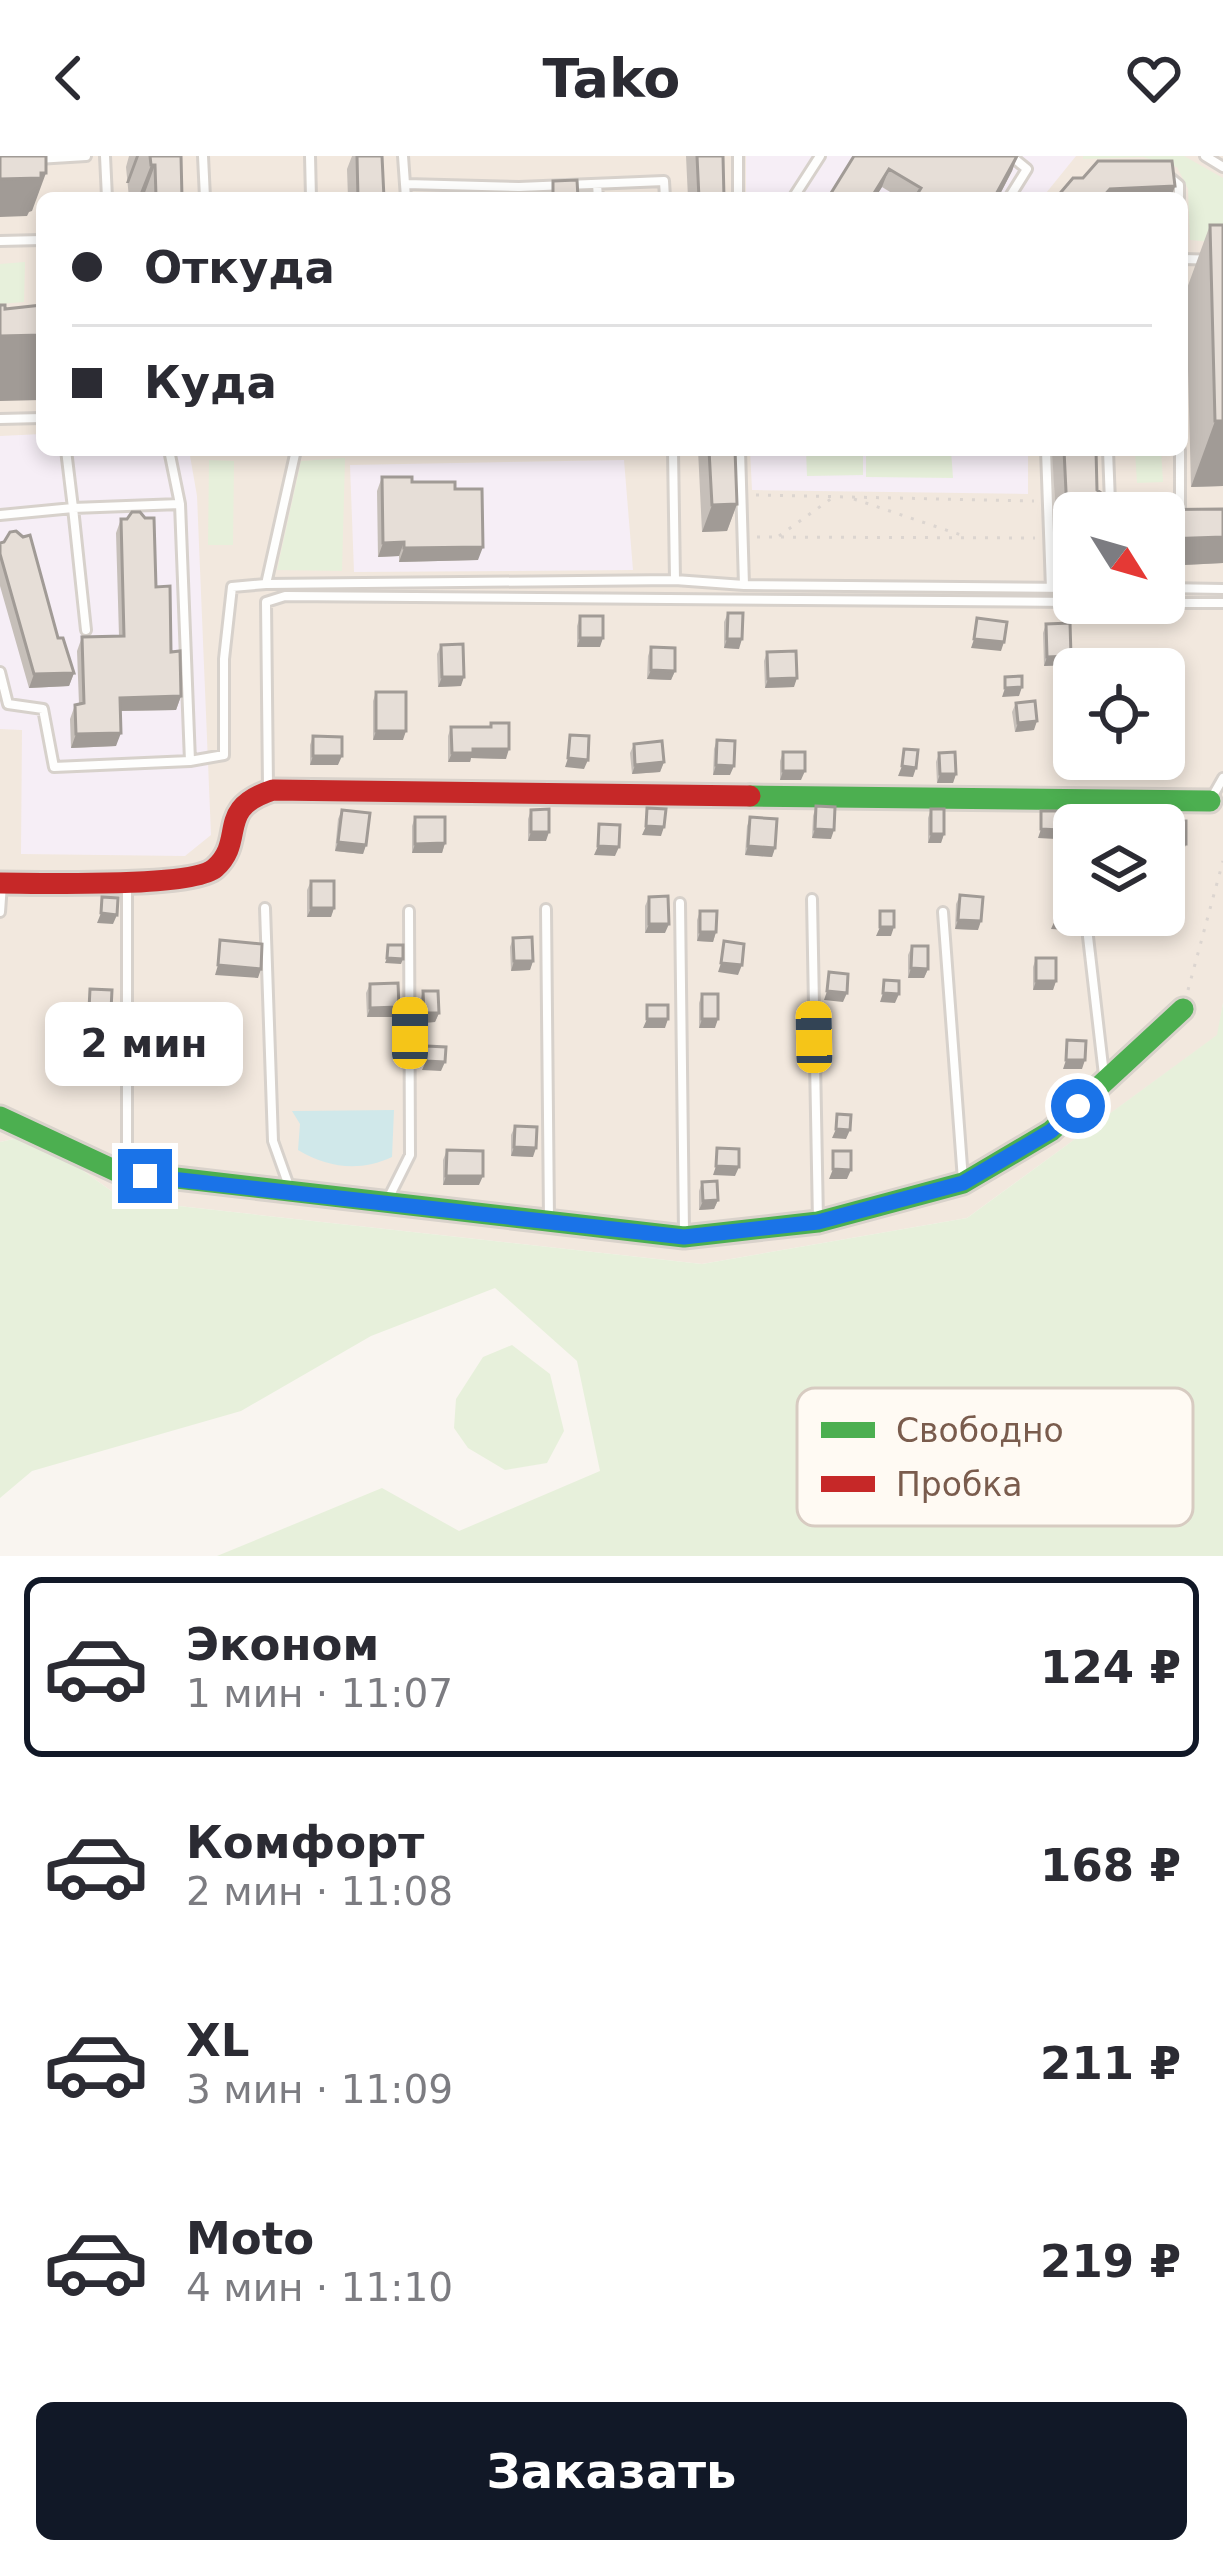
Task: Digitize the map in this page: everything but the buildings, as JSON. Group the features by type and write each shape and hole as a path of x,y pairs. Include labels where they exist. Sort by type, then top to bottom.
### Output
{"street":[{"path":"1,883 185,878 209,872 222,859 241,803 268,791 1210,800"},
{"path":"0,1117 116,1171 684,1237 818,1222 963,1183 1051,1131 1183,1009"}],"lane":[{"path":"22,159 86,156"},
{"path":"106,156 106,192"},
{"path":"203,156 205,192"},
{"path":"310,156 311,192"},
{"path":"403,156 406,192"},
{"path":"737,192 738,156"},
{"path":"798,192 820,156"},
{"path":"1011,156 1028,169 1014,192"},
{"path":"1205,156 1223,167"},
{"path":"1166,174 1179,185 1179,192"},
{"path":"406,184 519,187 664,181 665,192"},
{"path":"597,184 598,192"},
{"path":"519,187 519,192"},
{"path":"0,242 36,240"},
{"path":"1188,259 1223,260"},
{"path":"0,419 36,418"},
{"path":"67,456 86,630"},
{"path":"170,456 180,504 190,761"},
{"path":"266,584 295,456"},
{"path":"673,456 675,580"},
{"path":"740,456 744,585"},
{"path":"0,672 8,704 43,710 54,767 190,761 224,755 224,659 232,587 675,580 1051,588 1046,456"},
{"path":"1108,456 1110,492"},
{"path":"1180,456 1180,492"},
{"path":"0,515 180,504"},
{"path":"1185,517 1202,518"},
{"path":"1185,589 1223,589"},
{"path":"268,791 266,602 285,596 1053,602"},
{"path":"1185,603 1223,603"},
{"path":"1210,800 1223,778"},
{"path":"127,880 128,1173"},
{"path":"0,912 1,883"},
{"path":"812,899 818,1222"},
{"path":"680,903 684,1237"},
{"path":"266,908 274,1141 291,1192"},
{"path":"546,908 549,1222"},
{"path":"386,1203 410,1155 409,911"},
{"path":"943,912 963,1183"},
{"path":"1088,936 1105,1082"}],"path":[{"path":"742,494 1048,501"},
{"path":"777,537 835,496"},
{"path":"848,497 972,538"},
{"path":"743,536 1049,538"},
{"path":"1183,1009 1223,861"}],"shaded area":[{"path":"0,156 1223,156 1223,1003 1218,1035 967,1218 702,1264 124,1200 27,1136 0,1142"},
{"path":"746,156 1076,156 1047,192 746,192"},
{"path":"36,434 36,456 190,456 197,496 211,835 185,856 21,854 22,730 0,729 0,436"},
{"path":"750,456 1028,456 1028,494 752,490"},
{"path":"624,460 633,570 354,572 350,465"}],"green space":[{"path":"1083,156 1184,156 1223,178 1223,243 1190,240 1188,189 1177,167 1143,157"},
{"path":"25,262 24,302 0,304 0,264"},
{"path":"806,456 863,456 863,475 807,476"},
{"path":"866,456 951,456 953,478 866,477"},
{"path":"1135,456 1161,456 1163,482 1137,483"},
{"path":"345,458 342,571 277,570 301,461"},
{"path":"209,460 234,461 233,545 208,545"},
{"path":"1223,1003 1223,1556 217,1556 382,1488 459,1531 600,1471 577,1361 495,1288 371,1336 241,1411 32,1471 0,1498 0,1142 27,1136 124,1200 702,1264 967,1218 1217,1035"},
{"path":"512,1345 550,1374 564,1431 547,1463 505,1470 468,1448 454,1428 456,1399 483,1357"}],"water":[{"path":"394,1110 392,1157 344,1166 298,1150 300,1124 292,1111"}],"traffic: fast":[{"path":"750,796 1210,801"},
{"path":"0,1117 116,1171 684,1237 818,1222 963,1183 1051,1131 1183,1009"}],"traffic: jam":[{"path":"0,883 113,883 201,874 224,857 244,806 273,790 750,796"}],"route":[{"path":"145,1176 684,1237 818,1222 963,1183 1051,1131 1078,1106"}]}
